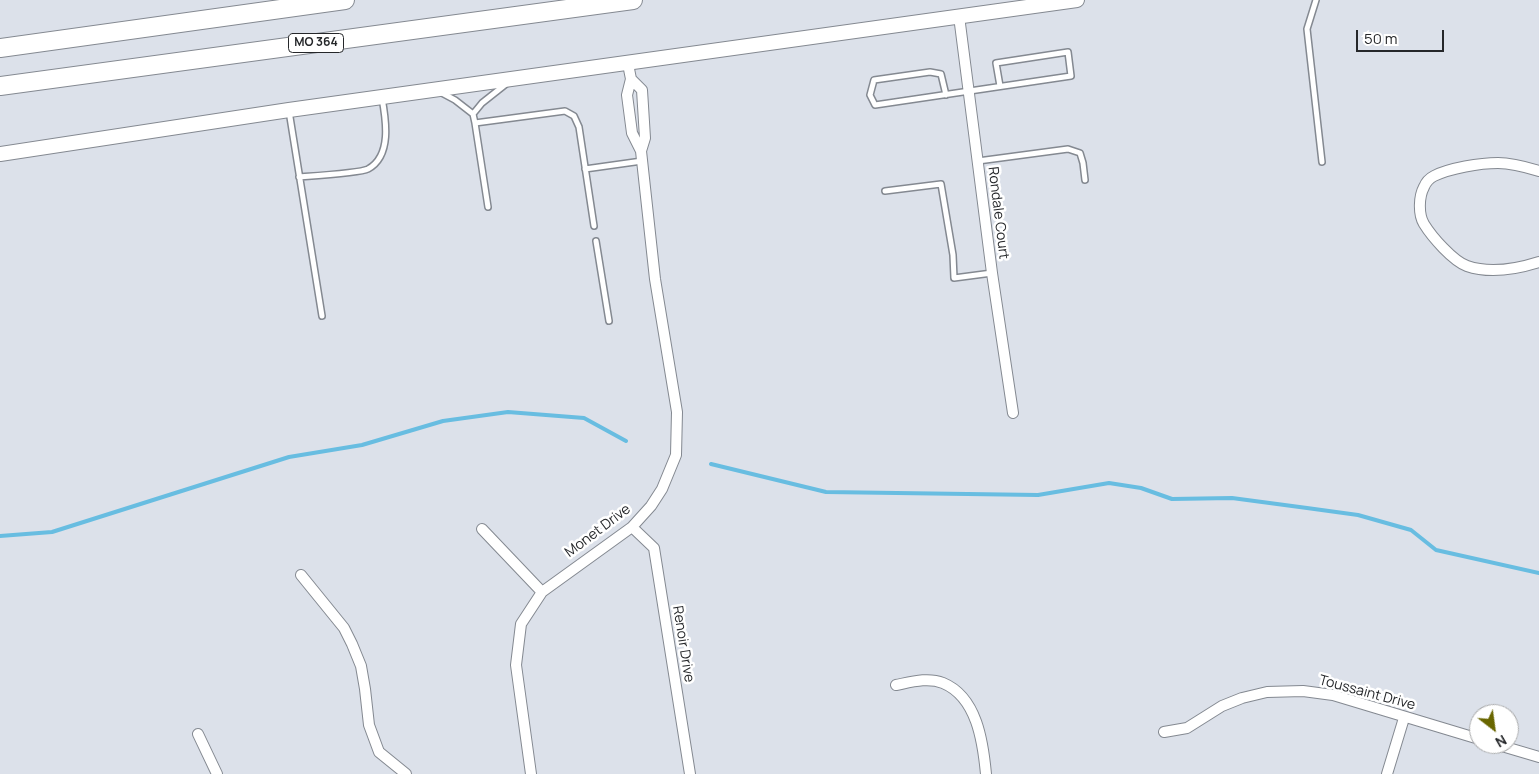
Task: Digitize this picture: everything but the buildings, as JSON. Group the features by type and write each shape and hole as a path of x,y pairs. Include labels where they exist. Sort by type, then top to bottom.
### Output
{"highway":[{"path":"0,48 345,0"},
{"name":"MO 364","path":"0,86 632,0"}],"main road":[{"path":"0,154 289,110 1077,0"}],"street":[{"name":"Rondale Court","path":"959,16 992,273 1013,413"},
{"name":"Monet Drive","path":"531,774 516,665 521,624 542,592 632,527 656,499 676,455 676,412 655,279 641,156 632,133 627,94 631,79 628,64"},
{"name":"Monet Drive","path":"631,79 642,90 645,138 641,156"},
{"path":"1539,171 1523,166 1497,163 1462,167 1433,176 1422,188 1420,201 1424,223 1445,250 1467,266 1490,270 1519,269 1539,262"},
{"name":"Renoir Drive","path":"632,527 654,548 690,774"},
{"path":"482,529 542,592"},
{"path":"301,575 344,628 352,644 361,666 369,725 379,752 406,774"},
{"path":"896,685 920,680 942,682 960,694 973,713 984,747 986,774"},
{"name":"Toussaint Drive","path":"1164,732 1188,728 1222,706 1242,698 1267,692 1303,691 1333,695 1469,737"},
{"path":"1387,774 1404,718"},
{"path":"198,734 217,774"},
{"path":"1519,751 1539,757"}],"lane":[{"path":"1316,0 1307,28 1322,162"},
{"path":"946,95 941,74 930,72 874,80 870,95 874,105 946,95 1071,76 1068,52 996,63 1000,86"},
{"path":"488,207 474,114 482,103 511,80"},
{"path":"436,90 455,100 474,114"},
{"path":"299,177 366,170 376,162 384,146 387,123 382,98"},
{"path":"289,110 322,316"},
{"path":"475,123 565,111 574,116 579,127 594,226"},
{"path":"978,162 1068,149 1080,153 1085,180"},
{"path":"585,169 641,156"},
{"path":"885,191 941,184 953,255 954,278 992,273"},
{"path":"596,241 608,321"}],"waterway":[{"path":"0,536 52,532 289,457 362,445 443,421 508,412 584,418 626,441"},
{"path":"711,464 826,492 1038,495 1109,483 1141,488 1172,499 1232,498 1358,515 1411,530 1436,550 1539,573"}]}
